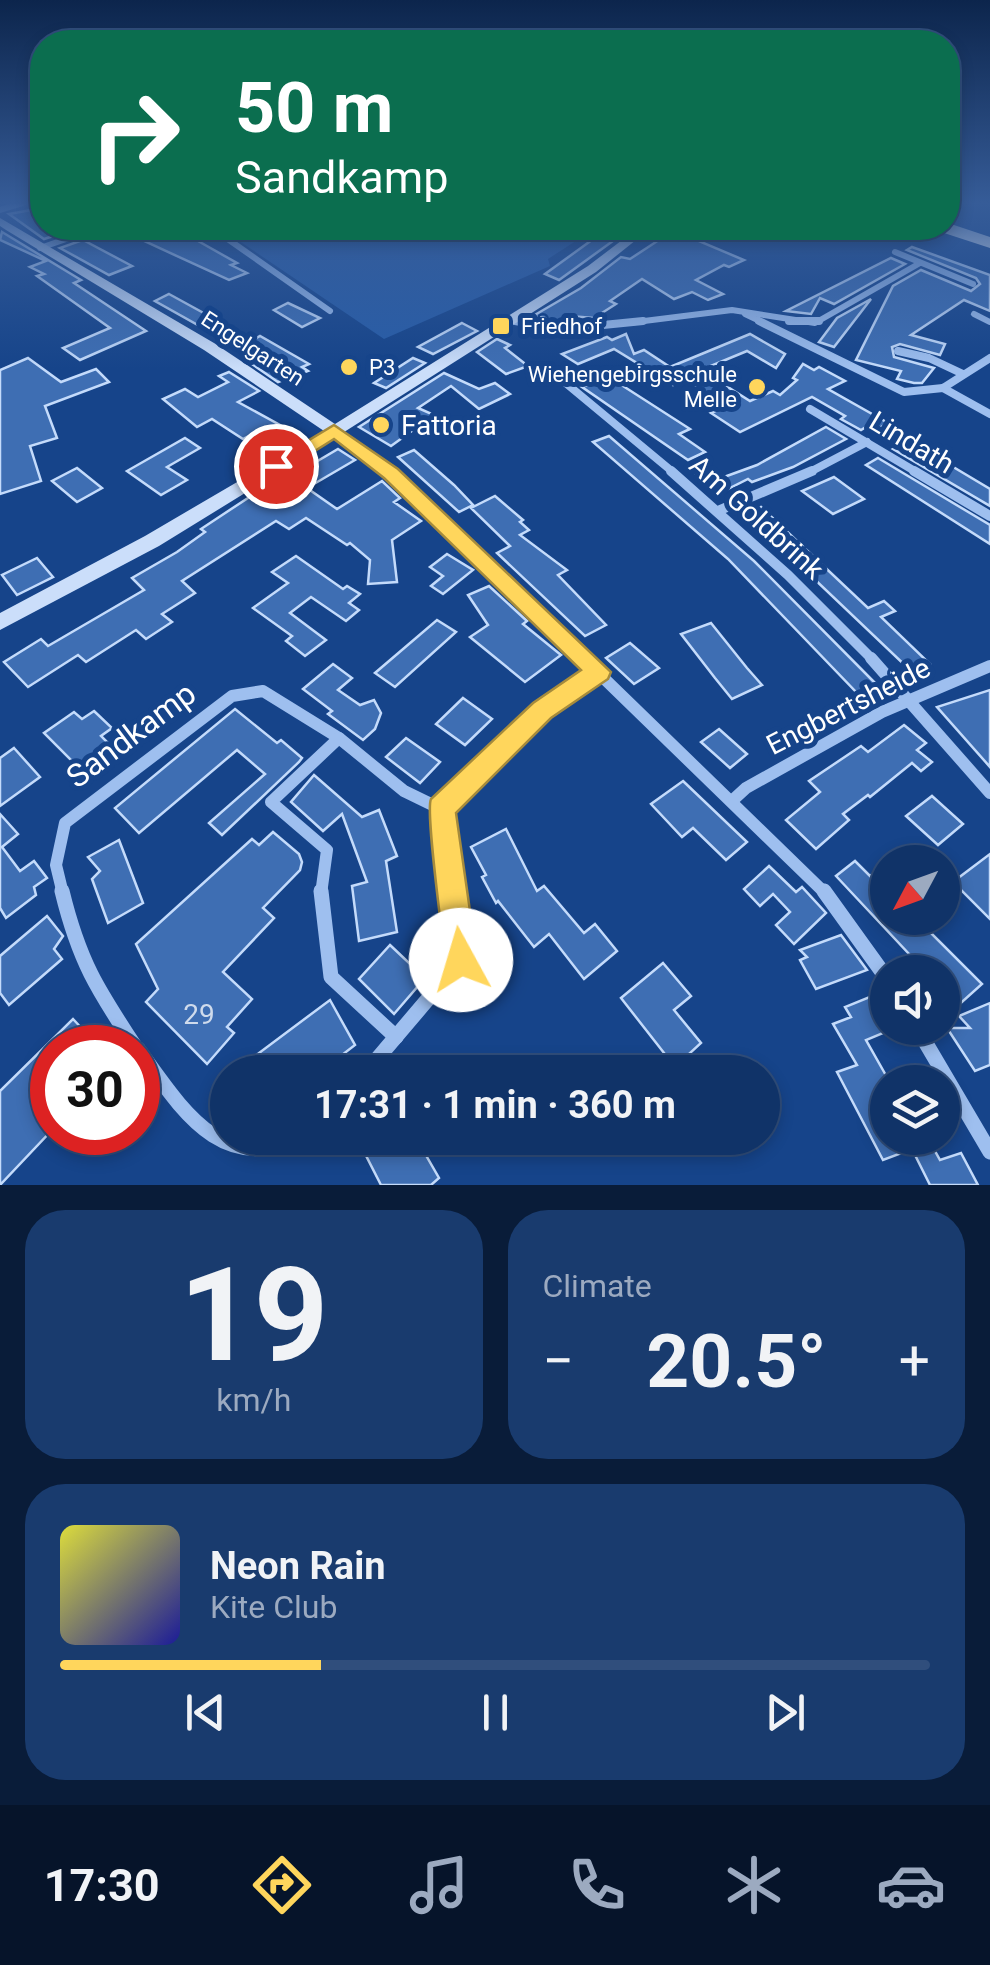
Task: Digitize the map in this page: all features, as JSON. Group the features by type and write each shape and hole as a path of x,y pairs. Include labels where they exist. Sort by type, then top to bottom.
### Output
{"main road":[{"name":"Engelgarten","path":"58,258 234,360 334,430"},
{"path":"0,622 152,542 512,320 605,258"}],"street":[{"path":"256,258 330,310"},
{"path":"909,258 974,284"},
{"path":"512,320 553,331 735,310 802,324 815,323 920,263"},
{"path":"735,310 904,392 944,388 990,358"},
{"path":"974,314 990,322"},
{"path":"786,336 802,324"},
{"path":"898,350 930,358 964,374"},
{"name":"Am Goldbrink","path":"562,380 720,510 912,698 990,793"},
{"path":"944,388 990,414"},
{"name":"Lindath","path":"810,409 990,516"},
{"path":"334,430 391,474 734,799 814,878 872,955"},
{"path":"720,510 800,478 867,442"},
{"name":"Engbertsheide","path":"734,799 746,788 912,698 990,666"},
{"path":"381,1055 461,960 441,808 542,710 599,672"},
{"name":"Sandkamp","path":"122,1025 87,973 74,940 56,865 66,823 232,696 263,691 339,738 404,791 441,808"},
{"path":"339,738 271,802 327,850 320,886 331,977 396,1037"},
{"path":"927,1045 990,1152"},
{"name":"Sandkamp","path":"160,1079 190,1119 210,1136"}],"shaded area":[{"path":"265,258 549,258 550,266 384,339"}],"building":[{"path":"40,258 45,258 81,280 74,283 146,331 80,360 63,348 110,328 30,267 46,261"},
{"path":"79,258 118,258 132,266 109,275"},
{"path":"182,258 229,258 237,263 231,265 247,273 229,280"},
{"path":"567,258 589,258 559,280 545,274"},
{"path":"619,258 744,260 729,267 724,265 696,280 723,294 708,300 692,292 674,299 642,279 610,301 616,304 594,318 570,316 562,321 533,316 581,288"},
{"path":"890,258 905,264 834,304 820,298 811,314 786,311"},
{"path":"927,258 943,258 990,275 990,311 964,300 911,335 945,344 940,355 900,344 892,347 894,357 934,368 922,383 897,379 901,371 856,360 893,286 921,270 971,291 980,284 976,278"},
{"path":"169,294 253,340 260,336 309,364 302,367 308,371 278,382 249,362 256,359 253,356 155,301"},
{"path":"871,299 834,347 819,342 837,318"},
{"path":"288,303 320,318 302,327 274,310"},
{"path":"462,323 477,331 433,354 418,347"},
{"path":"626,334 634,354 644,350 670,367 750,334 785,354 776,368 747,351 701,370 750,401 773,391 780,395 797,380 793,378 803,364 814,370 819,367 845,381 828,389 888,423 874,431 866,427 861,430 812,397 740,432 711,413 727,406 686,379 673,385 614,349 578,364 562,354"},
{"path":"497,339 510,345 505,348 528,366 506,374 477,352"},
{"path":"28,358 61,382 96,369 109,382 45,406 57,438 30,446 41,481 0,494 0,370"},
{"path":"413,358 425,363 386,388 374,383"},
{"path":"229,372 259,391 238,402 300,436 282,447 258,431 243,439 212,419 197,427 163,399 185,389 198,397 228,382 219,376"},
{"path":"444,373 479,389 495,383 510,394 479,409 451,386 418,408 434,415 391,446 359,427"},
{"path":"609,377 690,429 679,434 705,452 688,460 582,387"},
{"path":"826,427 846,439 793,467 752,482 748,479 720,493 697,475 712,468 724,477 757,465"},
{"path":"609,436 754,561 878,686 859,695 728,559 593,442"},
{"path":"185,438 200,448 167,467 187,480 161,495 127,471"},
{"path":"908,440 990,489 990,506 893,449"},
{"path":"338,449 355,460 307,488 337,509 382,481 400,498 394,502 421,521 392,540 397,582 368,584 370,560 350,543 347,545 306,518 289,529 276,521 182,581 195,593 162,614 172,622 146,639 136,630 86,662 78,655 28,687 4,662 41,639 48,646 144,590 132,578 177,552 205,532 201,529 263,488 283,476 287,479"},
{"path":"414,450 473,505 459,512 398,457"},
{"path":"878,458 990,525 990,544 866,465"},
{"path":"77,468 102,488 77,502 52,481"},
{"path":"834,477 864,499 833,514 802,491"},
{"path":"495,496 523,520 520,522 529,530 520,535 567,570 558,575 606,625 585,636 497,553 510,546 471,508"},
{"path":"761,507 868,608 884,601 895,611 881,617 930,664 912,672 745,513"},
{"path":"447,554 473,570 443,594 431,586 443,576 430,567"},
{"path":"296,556 343,589 347,586 360,594 349,603 359,610 346,621 311,597 290,613 326,640 305,656 286,641 292,636 253,608 288,583 272,572"},
{"path":"37,558 53,577 17,595 2,575"},
{"path":"489,586 527,621 523,624 561,655 525,682 470,637 488,625 468,595"},
{"path":"437,620 456,632 395,687 375,673"},
{"path":"711,623 762,685 732,699 681,634"},
{"path":"630,643 659,668 634,684 606,658"},
{"path":"333,664 352,678 338,690 360,705 374,700 381,713 375,729 363,740 303,689"},
{"path":"990,690 990,767 937,707"},
{"path":"463,698 492,719 465,745 436,724"},
{"path":"235,709 277,743 281,740 302,758 299,762 222,835 209,823 265,774 237,750 139,833 115,808"},
{"path":"94,711 112,728 101,736 112,747 81,770 44,733 74,712 82,719"},
{"path":"904,725 926,743 917,750 932,762 921,771 912,763 868,795 843,814 849,820 816,849 786,820 820,792 809,781 861,746 868,752"},
{"path":"719,729 747,754 730,768 701,742"},
{"path":"406,738 440,762 420,783 386,757"},
{"path":"14,748 40,777 0,806 0,758"},
{"path":"314,775 362,817 379,810 397,856 386,861 397,932 359,941 352,886 367,882 342,814 323,831 291,802"},
{"path":"683,781 747,842 726,860 693,828 682,837 651,804"},
{"path":"932,796 963,824 938,845 906,816"},
{"path":"0,814 18,834 2,847 20,871 34,861 47,878 34,887 36,895 6,918 0,908"},
{"path":"506,829 537,891 544,886 584,933 595,924 617,951 584,979 549,934 534,947 496,903 482,877 486,875 471,847"},
{"path":"273,832 299,854 302,862 300,870 263,908 274,918 223,972 252,999 227,1027 234,1033 215,1055 210,1055 207,1064 146,1002 158,989 136,944 252,839 259,845"},
{"path":"119,840 143,903 108,923 92,879 100,871 88,857"},
{"path":"990,854 990,919 960,889 960,877"},
{"path":"855,861 870,876 870,912 836,876"},
{"path":"769,866 796,892 802,887 826,913 794,944 776,925 790,912 773,894 760,906 744,889"},
{"path":"47,916 63,936 54,949 62,959 9,1005 0,993 0,956"},
{"path":"841,935 867,970 816,989 800,960 807,957 800,950"},
{"path":"891,935 933,935 953,955 910,955"},
{"path":"390,945 425,978 394,1014 359,979"},
{"path":"960,962 982,984 960,1004"},
{"path":"663,963 691,996 674,1010 701,1043 688,1055 666,1055 621,998"},
{"path":"870,997 870,1038 866,1040 880,1065 870,1065 870,1135 837,1072 857,1065 833,1024 851,1017 845,1007"},
{"path":"330,1000 355,1045 342,1055 256,1055"},
{"path":"990,1003 990,1065 975,1071 958,1045 960,1028 970,1028 960,1016"},
{"path":"30,1061 30,1153 0,1185 0,1091"},
{"path":"961,1153 978,1185 930,1185 915,1155 937,1155 940,1160"},
{"path":"366,1155 426,1155 439,1178 431,1185 381,1185"}],"place":[{"name":"Friedhof","path":"501,326"},
{"name":"P3","path":"349,367"},
{"name":"Wiehengebirgsschule Melle","path":"757,387"},
{"name":"Fattoria","path":"381,425"}],"route":[{"path":"276,466 334,430 391,474 599,672 542,710 441,808 461,960"}]}
